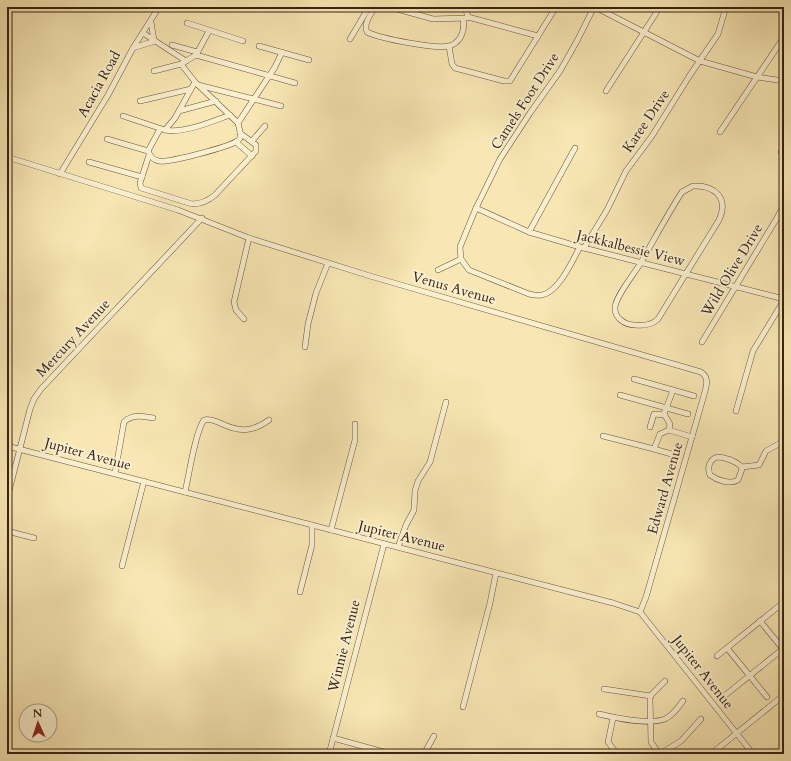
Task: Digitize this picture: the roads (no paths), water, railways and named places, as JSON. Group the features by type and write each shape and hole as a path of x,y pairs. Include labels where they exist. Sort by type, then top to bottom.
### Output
{"street":[{"name":"Acacia Road","path":"60,174 108,95 133,48 160,7"},
{"path":"350,39 369,7"},
{"path":"375,7 366,25 366,30 369,33 410,43 445,47 456,43 462,35 466,18 465,7"},
{"path":"390,7 433,18 466,18 538,36"},
{"path":"449,46 451,62 455,68 507,82 510,81 556,7"},
{"path":"594,7 700,61 757,77 784,81"},
{"name":"Camels Foot Drive","path":"461,259 460,252 462,243 476,208 500,159 560,71 594,7"},
{"path":"606,91 660,7"},
{"name":"Karee Drive","path":"461,259 467,268 472,271 529,294 539,296 548,293 557,286 607,210 626,171 652,136 719,31 726,7"},
{"path":"151,21 154,41"},
{"path":"187,23 243,41"},
{"path":"154,71 183,62 196,54 209,31"},
{"path":"107,139 148,153 158,161 165,161 202,153 236,142 240,138 238,123 197,84 183,62 143,33"},
{"path":"720,132 784,37"},
{"path":"133,48 154,41"},
{"path":"172,45 196,54 295,83"},
{"path":"259,46 309,60"},
{"path":"238,123 277,64 282,52"},
{"path":"197,84 191,89 178,111 148,153 140,185 143,189 192,204 209,200 256,151 257,147 252,141 240,133"},
{"path":"197,84 281,106"},
{"path":"140,101 191,89"},
{"path":"178,111 216,101"},
{"path":"123,116 172,132 230,116"},
{"path":"252,141 265,126"},
{"path":"236,142 252,156"},
{"path":"780,152 784,146"},
{"path":"530,232 575,148"},
{"name":"Venus Avenue","path":"7,157 178,210 202,218 250,238 328,263 701,372"},
{"path":"89,162 142,177"},
{"path":"693,186 704,187 714,191 720,197 722,212 658,320 653,324 632,325 619,318 615,312 615,308 617,301 641,262 682,192 693,186"},
{"name":"Jackkalbessie View","path":"476,208 530,232 582,248 735,286 784,300"},
{"name":"Wild Olive Drive","path":"702,342 781,210"},
{"name":"Mercury Avenue","path":"7,499 31,405 41,389 202,218"},
{"path":"244,319 236,310 234,302 250,238"},
{"path":"438,270 461,259"},
{"path":"305,347 308,324 316,293 328,263"},
{"path":"736,411 753,351 784,300"},
{"name":"Edward Avenue","path":"640,612 646,597 707,383 706,377 701,372"},
{"path":"634,379 694,396"},
{"path":"664,415 673,390"},
{"path":"620,395 688,414"},
{"path":"398,547 406,525 414,510 416,502 415,491 418,481 430,462 446,402"},
{"path":"650,427 654,414 664,415"},
{"path":"664,415 670,424 669,430"},
{"path":"115,474 124,422 137,416 153,418"},
{"path":"186,492 195,446 204,420 210,420 234,429 244,430 257,427 268,420"},
{"path":"331,530 355,440 355,424"},
{"path":"654,449 660,434 669,430 692,437"},
{"path":"603,436 674,454"},
{"path":"742,467 738,480 731,483 712,476 709,473 708,468 712,460 719,457 739,464 742,467 759,465 764,452 784,442"},
{"name":"Jupiter Avenue","path":"7,446 613,603 640,612 753,754"},
{"path":"122,566 144,481"},
{"path":"300,592 312,545 312,525"},
{"path":"7,531 34,538"},
{"name":"Winnie Avenue","path":"329,754 384,544"},
{"path":"463,707 490,603 496,573"},
{"path":"717,656 784,602"},
{"path":"723,697 783,649 760,621"},
{"path":"727,648 767,697"},
{"path":"665,681 651,696 651,742 654,748 660,754 681,741 701,719"},
{"path":"604,688 651,696"},
{"path":"711,754 784,695"},
{"path":"599,714 613,718 650,722 666,719 671,716 683,702"},
{"path":"613,718 608,742 617,754"},
{"path":"424,754 434,736"},
{"path":"333,738 391,754"}]}
